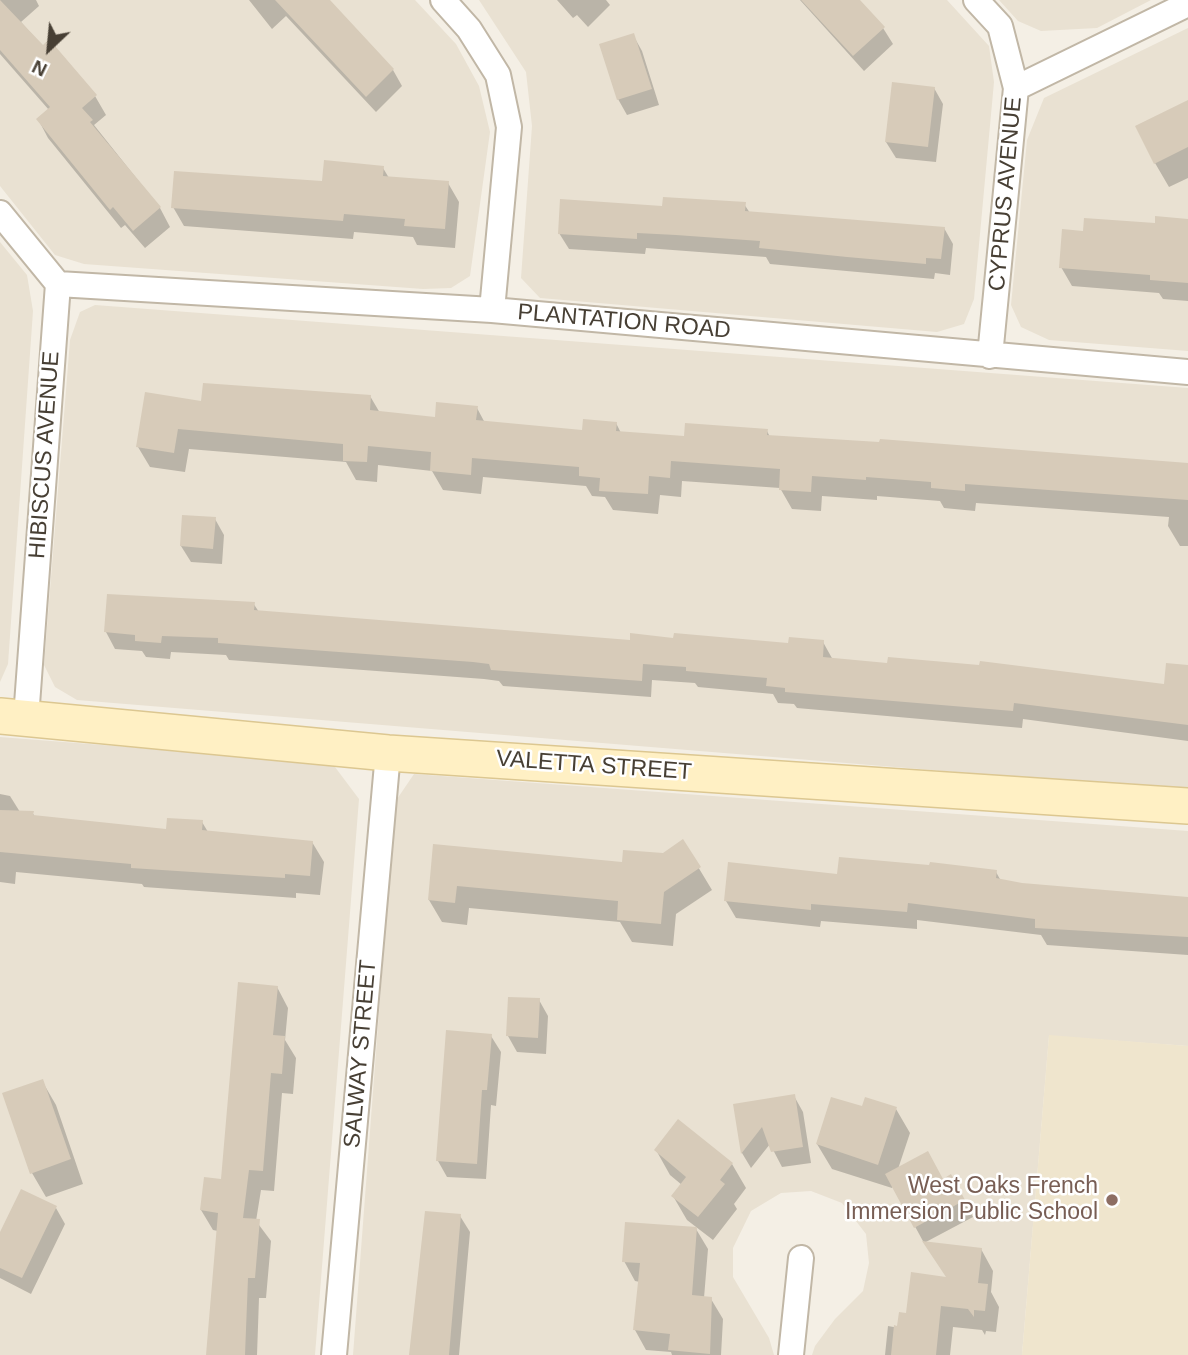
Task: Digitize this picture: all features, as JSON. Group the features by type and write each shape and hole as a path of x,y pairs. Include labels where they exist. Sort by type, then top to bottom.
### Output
{"street":[{"path":"443,0 469,29 498,75 509,127 492,310"},
{"name":"CYPRUS AVENUE","path":"976,0 1000,26 1016,88 990,356"},
{"path":"1016,88 1188,4"},
{"path":"0,213 58,284"},
{"name":"PLANTATION ROAD","path":"58,284 492,310 1188,372"},
{"name":"HIBISCUS AVENUE","path":"13,717 58,284"},
{"name":"VALETTA STREET","path":"13,717 388,753 1188,806"},
{"name":"SALWAY STREET","path":"334,1355 388,753"},
{"path":"791,1355 801,1258"}],"shaded area":[{"path":"0,0 415,0 456,44 479,86 490,132 470,276 451,288 423,289 84,264 55,255 0,186"},
{"path":"479,0 947,0 989,46 994,82 974,299 964,324 937,332 540,298 521,278 532,126 526,72"},
{"path":"999,0 1151,0 1097,28 1041,31 1018,21"},
{"path":"1188,28 1188,351 1049,340 1021,327 1011,305 1027,140 1044,98"},
{"path":"0,242 27,275 33,311 8,664 0,682"},
{"path":"95,305 1188,388 1188,791 77,700 55,687 44,665 70,340 80,312"},
{"path":"0,737 332,763 359,799 315,1355 0,1355"},
{"path":"414,774 1188,831 1188,1046 1049,1036 1022,1355 812,1355 815,1346 835,1319 863,1291 869,1263 866,1234 842,1203 811,1191 781,1193 751,1211 733,1248 733,1277 769,1338 774,1355 353,1355 395,802"},
{"name":"West Oaks French Immersion Public School","path":"1049,1035 1188,1046 1188,1355 1022,1355"}],"building":[{"path":"0,0 43,45 49,39 97,95 82,108 93,120 90,122 161,207 133,231 113,207 110,210 36,119 50,107 0,50"},
{"path":"275,0 330,0 394,69 366,97"},
{"path":"801,0 860,0 885,27 853,56"},
{"path":"634,33 652,89 617,100 599,44"},
{"path":"892,82 935,87 928,147 885,142"},
{"path":"1188,100 1188,147 1154,164 1135,126"},
{"path":"324,160 384,166 383,176 449,181 445,229 404,226 405,219 344,214 343,221 171,208 174,171 322,181"},
{"path":"663,197 746,202 745,211 945,227 941,259 926,258 926,264 847,257 759,248 760,241 676,235 637,233 637,239 558,234 560,199 662,206"},
{"path":"1155,216 1188,219 1188,283 1150,280 1150,275 1059,268 1062,229 1083,231 1084,218 1155,223"},
{"path":"203,383 371,395 370,410 435,417 436,402 478,406 476,420 582,430 583,419 617,422 616,431 684,436 685,423 768,429 767,435 879,442 880,439 1188,463 1188,500 965,484 965,491 931,488 931,482 866,477 866,480 812,476 811,492 779,490 780,469 671,461 670,478 649,476 648,494 599,491 600,478 579,476 579,467 472,458 471,475 430,471 431,452 368,446 367,462 343,461 343,444 178,429 174,453 136,447 145,392 201,401"},
{"path":"182,515 216,517 213,549 180,546"},
{"path":"107,594 255,602 254,610 630,640 630,633 673,638 674,633 788,643 789,637 824,640 823,657 887,663 888,657 979,665 980,661 1164,684 1166,663 1188,665 1188,725 1014,703 1013,711 785,692 785,688 766,686 767,678 686,671 686,667 643,664 642,681 491,670 489,664 473,662 218,643 218,638 162,636 161,643 135,641 135,635 104,632"},
{"path":"0,810 34,811 33,815 166,829 167,818 203,820 202,830 313,841 310,876 285,874 285,878 131,868 131,864 0,852"},
{"path":"683,839 701,867 664,892 661,924 617,920 618,901 457,886 455,903 428,900 433,844 622,862 623,850 663,853"},
{"path":"839,857 929,865 930,862 997,870 996,878 1022,883 1188,897 1188,937 1035,928 1035,919 908,903 907,912 811,904 811,910 724,901 728,862 837,874"},
{"path":"238,982 278,986 273,1035 285,1036 282,1074 271,1073 263,1171 249,1170 243,1218 260,1219 255,1278 248,1278 245,1355 206,1355 218,1213 200,1210 204,1177 221,1179"},
{"path":"508,997 540,998 538,1038 506,1036"},
{"path":"446,1030 492,1034 487,1090 482,1090 477,1164 436,1161"},
{"path":"43,1079 71,1159 30,1174 2,1093"},
{"path":"795,1094 803,1147 771,1152 762,1127 741,1154 733,1104"},
{"path":"831,1097 862,1106 865,1097 897,1107 878,1165 816,1144"},
{"path":"678,1119 733,1163 720,1180 725,1184 698,1217 671,1196 686,1177 654,1150"},
{"path":"928,1151 943,1179 951,1174 965,1200 914,1228 885,1174"},
{"path":"21,1189 57,1206 22,1278 0,1268 0,1232"},
{"path":"425,1211 461,1214 449,1355 409,1355"},
{"path":"625,1222 697,1227 692,1295 712,1297 710,1354 668,1350 670,1334 633,1330 640,1263 622,1262"},
{"path":"922,1241 982,1248 978,1283 988,1284 985,1311 974,1310 974,1317 968,1309 941,1306 936,1355 891,1355 894,1325 897,1326 899,1312 906,1313 911,1272 946,1277"}],"place":[{"name":"West Oaks French Immersion Public School","path":"1112,1200"}]}
